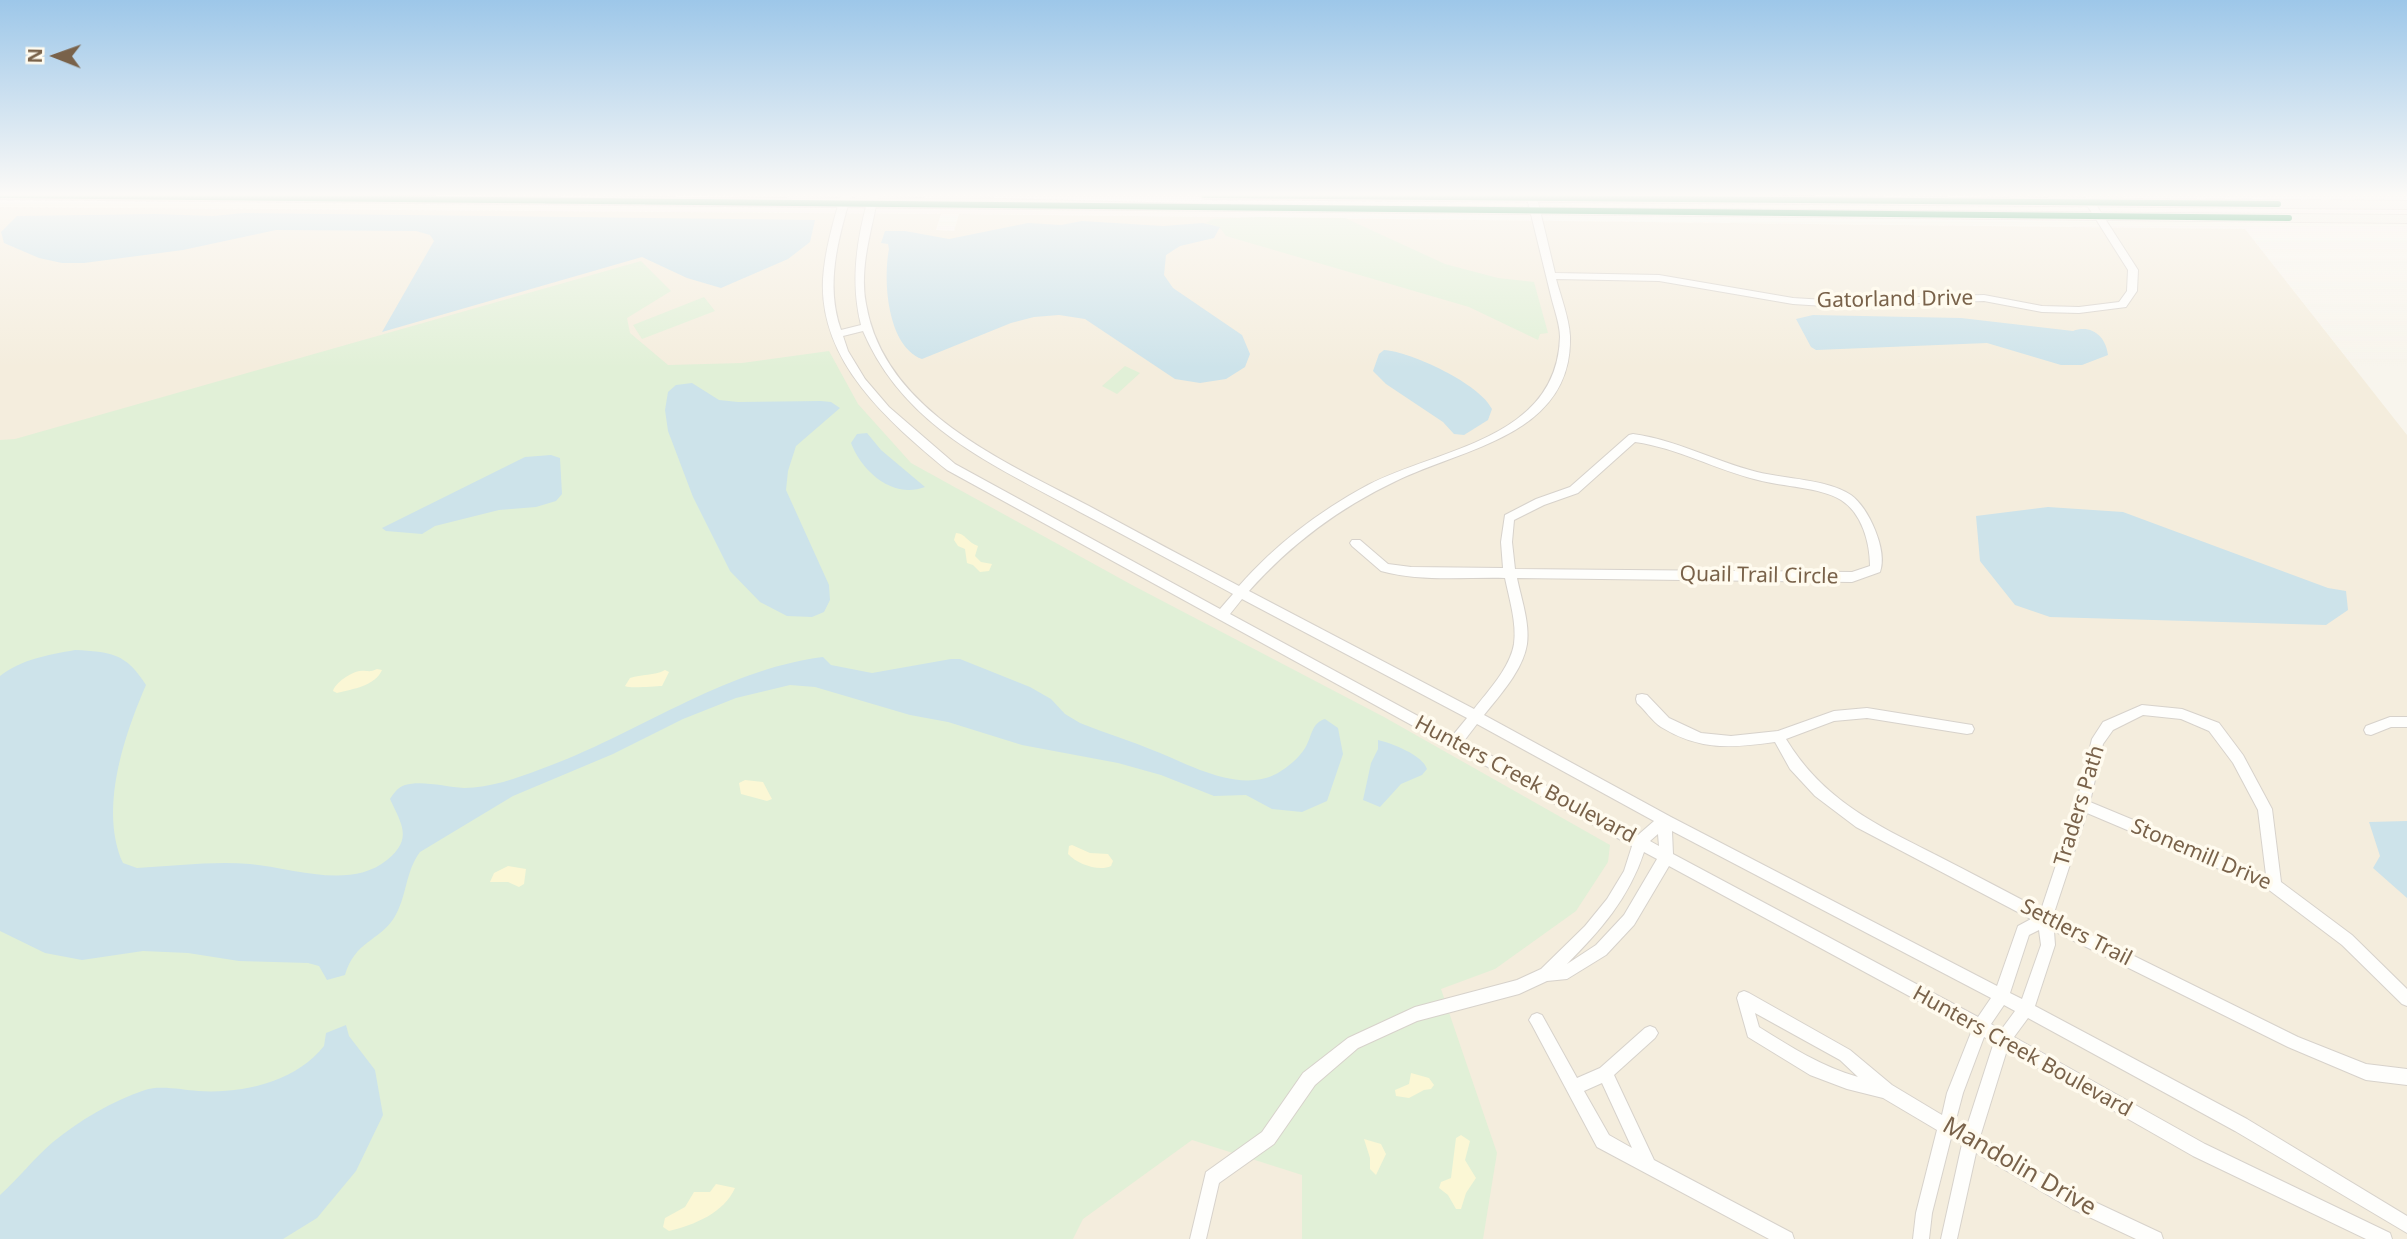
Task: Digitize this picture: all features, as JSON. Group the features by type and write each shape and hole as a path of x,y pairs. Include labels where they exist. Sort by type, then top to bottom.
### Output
{"street":[{"name":"Hunters Creek Boulevard","path":"831,253 826,291 836,334 854,368 875,401 903,429 951,467 2003,1039 2199,1150 2384,1239"},
{"name":"Hunters Creek Boulevard","path":"858,253 857,286 867,327 888,369 916,403 972,447 1240,593 1475,715 1665,820 2002,995 2243,1126 2407,1225"},
{"path":"1221,615 1293,538 1331,511 1405,473 1480,446 1528,418 1543,404 1565,358 1565,335 1546,253"},
{"name":"Gatorland Drive","path":"1551,276 1659,278 1793,301 1825,303 1984,299 2042,309 2079,310 2122,305 2132,290 2133,270 2123,253"},
{"path":"836,334 867,327"},
{"name":"Quail Trail Circle","path":"1455,743 1509,671 1521,646 1505,536 1509,518 1540,502 1574,490 1633,438 1657,440 1753,476 1844,497 1860,511 1876,555 1876,569 1852,577 1511,573"},
{"path":"1356,543 1385,568 1410,572 1511,573"},
{"path":"1642,699 1664,722 1700,738 1731,742 1778,736 1834,716 1867,713 1967,729"},
{"name":"Traders Path","path":"2003,1039 2026,1009 2048,945 2045,919 2083,805 2097,743 2108,726 2142,710 2182,714 2214,727 2238,759 2265,809 2274,885"},
{"path":"2371,730 2390,722 2407,722"},
{"name":"Settlers Trail","path":"1778,736 1796,765 1820,792 1861,823 2045,919 2293,1042 2367,1072 2407,1077"},
{"name":"Stonemill Drive","path":"2083,805 2274,885 2347,940 2407,999"},
{"path":"1546,974 1612,904 1630,873 1641,841 1665,820"},
{"path":"1198,1239 1212,1178 1268,1138 1309,1079 1353,1043 1415,1014 1518,987 1546,974 1567,972 1601,950 1629,920 1666,857 1665,820"},
{"path":"1921,1239 1924,1213 1946,1125 1980,1028 2002,995 2023,931 2045,919"},
{"name":"Mandolin Drive","path":"1886,1091 1846,1084 1811,1070 1753,1032 1744,999 1845,1055 1886,1091 2076,1202 2155,1239"},
{"path":"1537,1020 1559,1064 1576,1087 1603,1141 1786,1239"},
{"path":"1576,1087 1605,1073 1650,1034"},
{"path":"1949,1239 1971,1139 2003,1039"},
{"path":"1605,1073 1648,1165"}],"shaded area":[{"path":"0,253 2264,253 2407,435 2407,1239 0,1239"}],"green space":[{"path":"1284,253 1421,253 1445,264 1498,278 1534,282 1548,333 1540,334 1538,340 1469,307"},
{"path":"641,261 671,291 627,318 630,333 668,365 742,363 829,351 858,404 911,463 1132,585 1384,717 1610,845 1608,862 1576,911 1495,969 1441,989 1497,1153 1483,1239 1302,1239 1302,1175 1192,1140 1083,1219 1073,1239 0,1239 0,440 15,439"},
{"path":"704,297 715,311 642,339 633,325"},
{"path":"1125,366 1140,373 1117,394 1102,386"}],"sand":[{"path":"956,533 978,546 975,556 981,562 992,564 989,571 980,572 967,563 965,549 958,546 954,540"},
{"path":"382,670 369,683 337,693 333,691 340,681 352,673"},
{"path":"665,670 669,672 662,686 625,686 630,678"},
{"path":"745,780 763,782 772,799 767,801 741,794 739,783"},
{"path":"1069,846 1090,853 1108,854 1113,861 1111,866 1094,867 1077,861 1068,854"},
{"path":"508,866 526,869 524,884 519,887 508,882 490,882 494,873"},
{"path":"1411,1073 1429,1078 1434,1085 1431,1089 1409,1098 1396,1096 1395,1090 1409,1084"},
{"path":"1461,1135 1470,1141 1465,1160 1476,1178 1466,1193 1461,1209 1456,1209 1448,1195 1439,1188 1441,1182 1451,1178 1456,1138"},
{"path":"1364,1139 1381,1144 1386,1154 1376,1175 1370,1169 1370,1158"},
{"path":"716,1184 735,1188 716,1211 679,1228 669,1231 663,1227 665,1218 685,1207 694,1192 710,1192"}],"water":[{"path":"27,253 162,253 84,263 62,263"},
{"path":"427,253 796,253 788,259 721,288 687,278 642,257 382,332"},
{"path":"888,253 1169,253 1166,255 1164,275 1173,288 1242,335 1250,354 1245,367 1226,379 1200,383 1175,379 1085,319 1059,315 1034,317 1011,323 922,359 910,352 895,327 890,311"},
{"path":"1813,315 1961,318 2073,331 2086,329 2101,337 2108,355 2082,365 2061,365 1987,343 1816,350 1811,347 1796,319"},
{"path":"1384,350 1427,363 1460,380 1485,399 1492,409 1488,420 1464,435 1454,434 1443,422 1386,384 1373,371 1379,354"},
{"path":"692,383 719,400 821,401 831,402 840,408 796,446 788,471 786,490 829,585 830,600 824,612 812,617 787,616 760,602 730,571 693,497 668,431 665,410 668,392 676,385"},
{"path":"867,433 881,450 925,487 901,489 890,486 871,473 851,443 857,434"},
{"path":"551,455 560,458 562,494 556,501 536,507 499,510 435,526 422,534 386,531 382,528 525,457"},
{"path":"2048,507 2123,512 2328,588 2346,591 2348,610 2326,625 2050,617 2015,605 1980,561 1976,516"},
{"path":"75,650 116,656 132,666 146,685 123,749 114,796 116,842 123,863 137,868 236,863 321,875 356,874 387,860 400,845 403,831 390,799 396,790 403,786 419,783 474,788 513,779 576,755 749,675 823,657 831,665 872,673 960,659 1030,687 1051,699 1065,714 1080,723 1199,770 1231,779 1263,779 1282,771 1300,755 1314,727 1325,719 1338,728 1343,754 1327,801 1302,812 1272,809 1246,795 1214,796 1161,775 1118,763 1022,745 948,722 910,715 815,687 790,685 736,698 683,719 613,754 513,796 420,852 411,868 394,918 361,948 349,964 345,975 327,980 319,966 308,963 239,961 188,953 143,951 82,960 45,953 0,931 0,676 26,662"},
{"path":"1378,740 1413,754 1427,769 1422,775 1401,784 1380,807 1363,800 1371,763 1378,749"},
{"path":"2407,821 2407,898 2373,868 2380,856 2369,822"},
{"path":"346,1025 349,1036 375,1070 383,1115 356,1171 317,1218 283,1239 0,1239 0,1195 46,1148 85,1119 133,1094 151,1089 215,1091 249,1088 267,1083 299,1069 324,1046 326,1033"}]}
